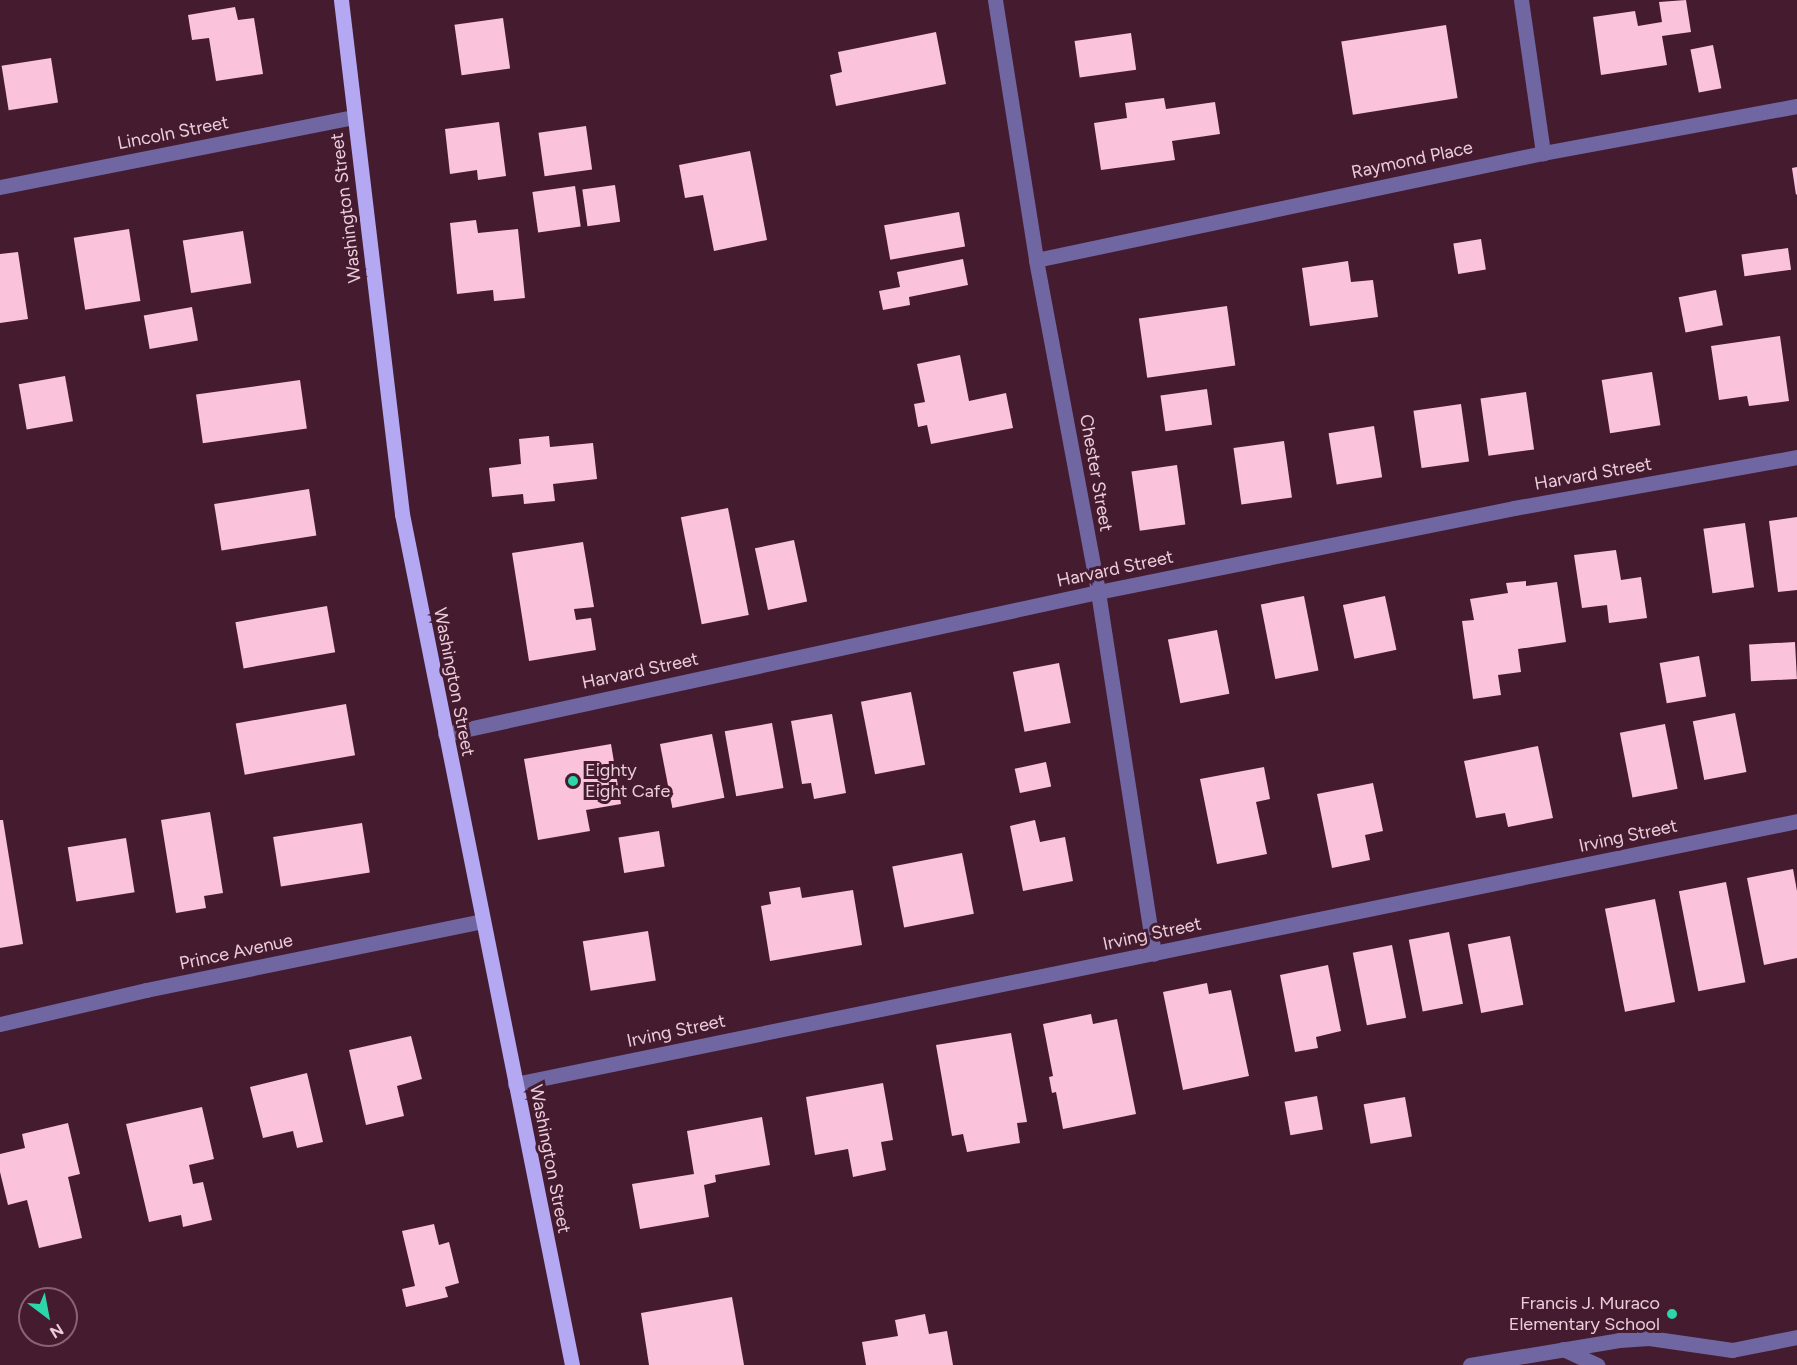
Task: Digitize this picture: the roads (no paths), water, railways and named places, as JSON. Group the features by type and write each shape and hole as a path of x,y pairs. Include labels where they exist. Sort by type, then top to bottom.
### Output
{"main road":[{"name":"Washington Street","path":"341,0 402,514 572,1365"}],"street":[{"name":"Chester Street","path":"995,0 1036,260 1098,592 1154,954"},
{"path":"1521,0 1543,153"},
{"name":"Raymond Place","path":"1036,260 1543,153 1797,106"},
{"name":"Lincoln Street","path":"0,187 354,117"},
{"name":"Harvard Street","path":"445,734 1098,592 1514,508 1797,457"},
{"name":"Irving Street","path":"515,1084 1797,821"},
{"name":"Prince Avenue","path":"0,1024 146,990 482,921"},
{"path":"1470,1365 1563,1349 1649,1338 1732,1350 1797,1337"},
{"path":"1563,1349 1599,1365"}],"place":[{"name":"Eighty Eight Cafe","path":"573,781"},
{"name":"Francis J. Muraco Elementary School","path":"1672,1314"}]}
